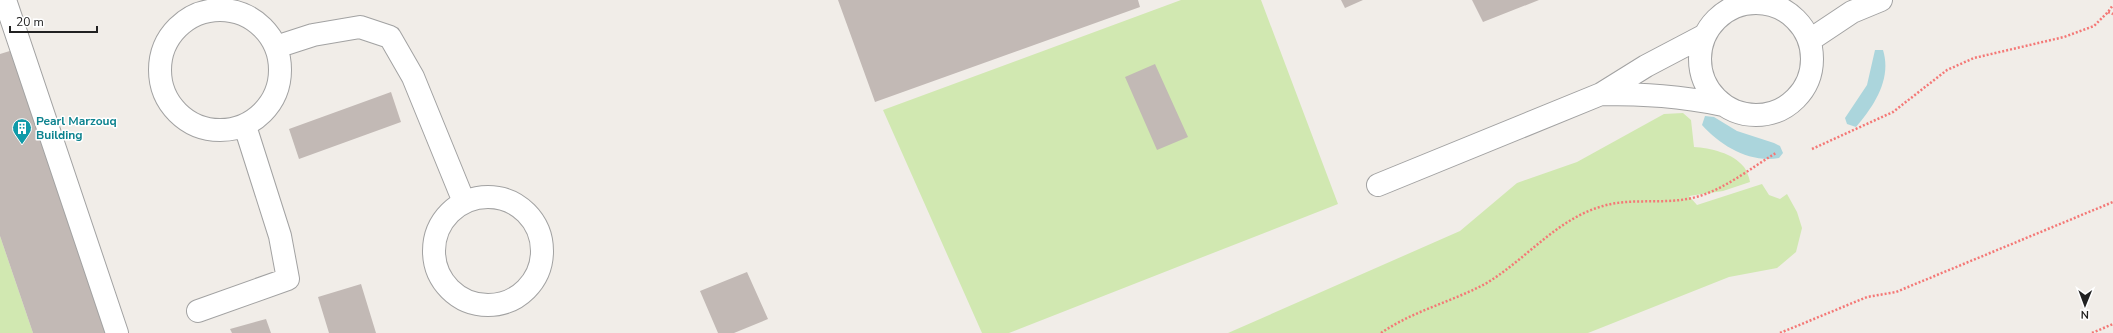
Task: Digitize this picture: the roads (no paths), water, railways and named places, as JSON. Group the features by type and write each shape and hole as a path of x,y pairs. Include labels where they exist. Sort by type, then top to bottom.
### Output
{"lane":[{"path":"5,0 117,333"},
{"path":"1810,40 1852,12 1881,0"},
{"path":"1601,94 1649,94 1686,97 1723,105 1739,113 1750,115 1769,114 1788,106 1805,89 1810,79 1813,68 1810,40 1798,20 1774,5 1751,2 1729,9 1720,8 1705,35 1700,53 1702,73 1710,90 1723,105"},
{"path":"192,8 200,13 228,10 249,16 272,38 276,47 280,57 281,75 276,95 262,114 245,126 224,131 201,128 182,118 166,99 159,79 160,56 169,37 181,24 192,8"},
{"path":"276,47 313,36 360,27 390,37 413,77 464,202"},
{"path":"1378,185 1601,94 1646,66 1705,35"},
{"path":"198,311 288,280 280,236 245,126"},
{"path":"480,197 499,198 517,206 533,221 541,238 542,257 537,276 525,291 517,298 500,304 481,306 457,296 440,278 434,260 436,235 449,213 464,202 480,197"}],"water":[{"path":"1875,50 1883,50 1885,71 1883,82 1875,101 1856,127 1847,124 1845,118 1867,85"},
{"path":"1705,116 1714,117 1737,131 1774,143 1780,146 1783,153 1779,158 1768,159 1757,158 1736,151 1718,140 1702,125"}],"place":[{"name":"Pearl Marzouq Building","path":"22,145"}]}
